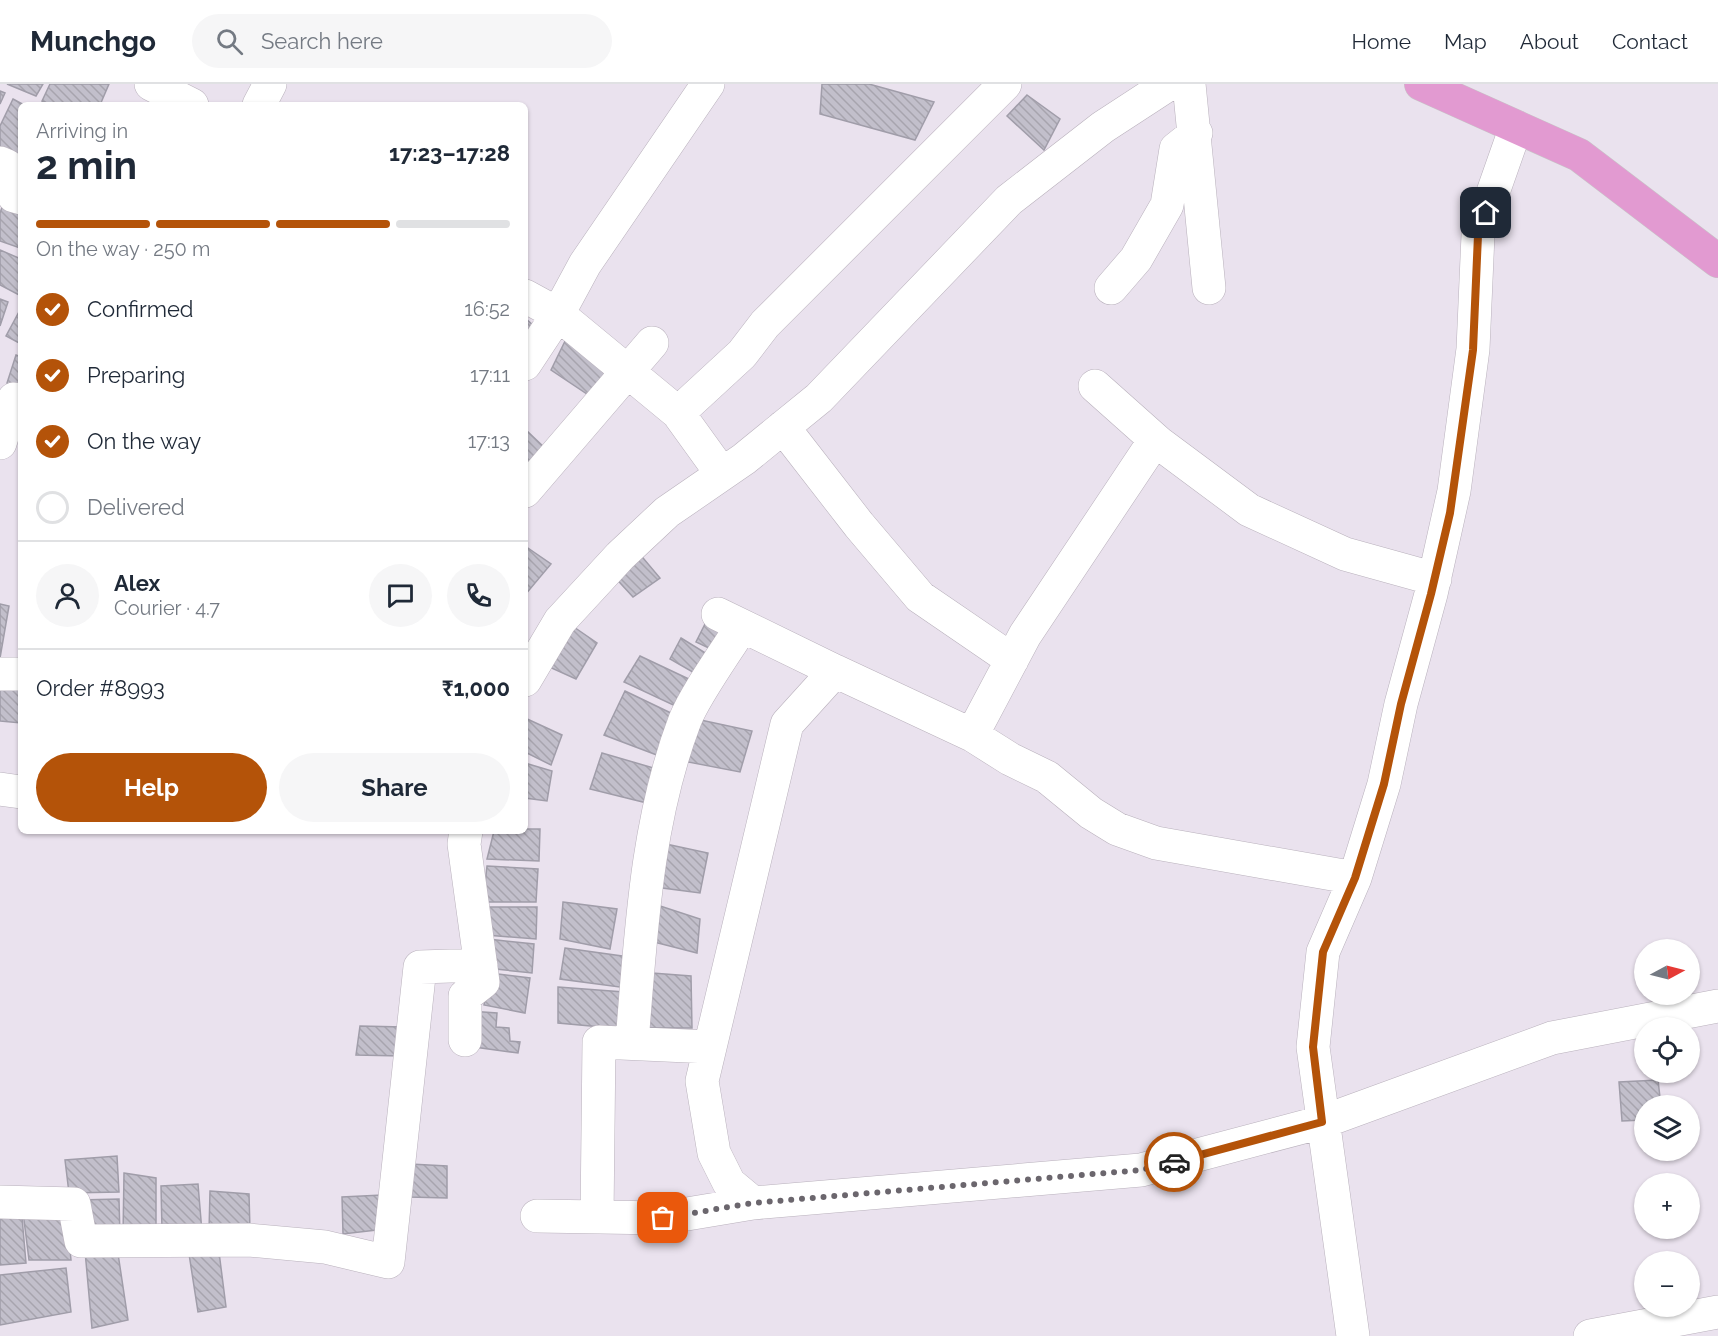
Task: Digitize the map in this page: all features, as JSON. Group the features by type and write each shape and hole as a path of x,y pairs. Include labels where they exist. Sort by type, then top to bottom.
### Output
{"highway":[{"path":"1421,84 1579,155 1718,261"}],"street":[{"path":"151,84 186,102"},
{"path":"261,102 270,84"},
{"path":"528,359 558,314 585,264 708,84"},
{"path":"678,413 741,354 797,291 1005,84"},
{"path":"528,675 560,621 620,556 667,512 722,474 819,398 1009,200 1103,128 1168,84"},
{"path":"1189,84 1196,133 1209,288"},
{"path":"1353,1336 1313,1047 1323,952 1355,878 1384,784 1401,704 1435,579 1454,491 1473,350 1478,235 1516,127"},
{"path":"1111,288 1136,259 1167,205 1176,149 1196,133"},
{"path":"0,163 7,166 14,196 18,197"},
{"path":"528,298 558,314 678,413 722,474"},
{"path":"528,488 652,343"},
{"path":"1095,386 1155,440 1249,510 1345,554 1435,579"},
{"path":"0,443 12,398"},
{"path":"783,427 859,525 921,597 1012,660"},
{"path":"972,735 1025,635 1155,440"},
{"path":"632,1042 642,922 660,804 686,718 730,620 972,735 1010,759 1047,777 1091,813 1116,829 1167,845 1355,878"},
{"path":"753,1203 729,1183 714,1153 702,1081 787,724 835,671"},
{"path":"0,674 18,674"},
{"path":"0,789 18,792"},
{"path":"465,1040 465,996 483,982 464,844 466,834"},
{"path":"0,1202 74,1204 81,1241 249,1240 325,1247 388,1262 420,967 481,965"},
{"path":"537,1216 663,1218 753,1203 1141,1170 1322,1122 1552,1038 1718,1006"},
{"path":"597,1217 599,1042 710,1047"},
{"path":"1590,1336 1718,1312"}],"building":[{"path":"7,84 43,84 36,96"},
{"path":"50,84 109,84 101,102 42,101"},
{"path":"822,84 869,84 934,102 915,140 820,114"},
{"path":"0,91 5,93 0,104"},
{"path":"1027,95 1060,119 1044,150 1007,116"},
{"path":"13,99 18,102 18,162 0,157 0,126"},
{"path":"6,197 18,202 18,247 0,241 0,213"},
{"path":"0,250 18,258 18,294 0,285"},
{"path":"0,299 8,302 0,326"},
{"path":"18,314 18,342 6,336"},
{"path":"528,321 535,327 528,340"},
{"path":"567,337 614,367 590,396 551,370"},
{"path":"16,355 18,356 18,388 7,383"},
{"path":"528,432 546,449 528,471"},
{"path":"528,548 551,564 528,591"},
{"path":"638,552 660,578 633,597 611,573"},
{"path":"0,604 9,606 0,658"},
{"path":"707,620 724,630 715,651 696,642"},
{"path":"571,625 597,643 576,679 547,666"},
{"path":"681,638 712,657 703,678 670,659"},
{"path":"640,656 695,682 684,710 624,682"},
{"path":"0,683 18,687 18,723 0,721"},
{"path":"625,691 675,715 662,757 604,735"},
{"path":"528,719 562,735 551,765 528,754"},
{"path":"696,719 752,731 740,772 688,762"},
{"path":"602,753 657,769 651,804 590,789"},
{"path":"528,764 552,771 547,801 528,798"},
{"path":"528,829 540,829 539,861 487,859 493,834 528,834"},
{"path":"666,844 708,853 700,893 655,887"},
{"path":"487,866 538,869 536,902 483,902"},
{"path":"563,902 617,909 610,949 560,939"},
{"path":"651,903 700,919 697,953 646,940"},
{"path":"485,907 537,907 536,939 486,935"},
{"path":"488,939 534,944 532,973 486,968"},
{"path":"565,948 629,957 627,988 560,979"},
{"path":"490,973 530,978 525,1013 484,1005"},
{"path":"652,973 691,976 692,1028 646,1028"},
{"path":"558,987 624,992 623,1029 558,1023"},
{"path":"469,1011 497,1013 496,1027 509,1028 510,1041 520,1042 518,1053 467,1046"},
{"path":"360,1026 403,1027 401,1056 356,1055"},
{"path":"1619,1082 1658,1083 1660,1095 1634,1095 1634,1120 1622,1121"},
{"path":"117,1156 119,1192 69,1193 65,1160"},
{"path":"410,1164 447,1166 447,1198 409,1197"},
{"path":"124,1173 156,1178 156,1235 123,1237"},
{"path":"198,1184 202,1232 162,1231 161,1186"},
{"path":"210,1191 249,1194 250,1230 209,1231"},
{"path":"382,1195 385,1229 343,1234 342,1197"},
{"path":"119,1199 120,1237 85,1237 79,1200"},
{"path":"21,1206 26,1263 0,1265 0,1207"},
{"path":"23,1212 66,1212 71,1260 29,1260"},
{"path":"117,1247 128,1320 92,1328 85,1251"},
{"path":"219,1252 226,1307 198,1312 189,1254"},
{"path":"66,1268 71,1312 0,1325 0,1275"}],"way so far":[{"path":"663,1218 753,1203 1141,1170 1174,1162"}],"route":[{"path":"1174,1162 1322,1122 1313,1047 1323,952 1355,878 1384,784 1401,704 1450,513 1473,350 1478,235 1486,213"}]}
